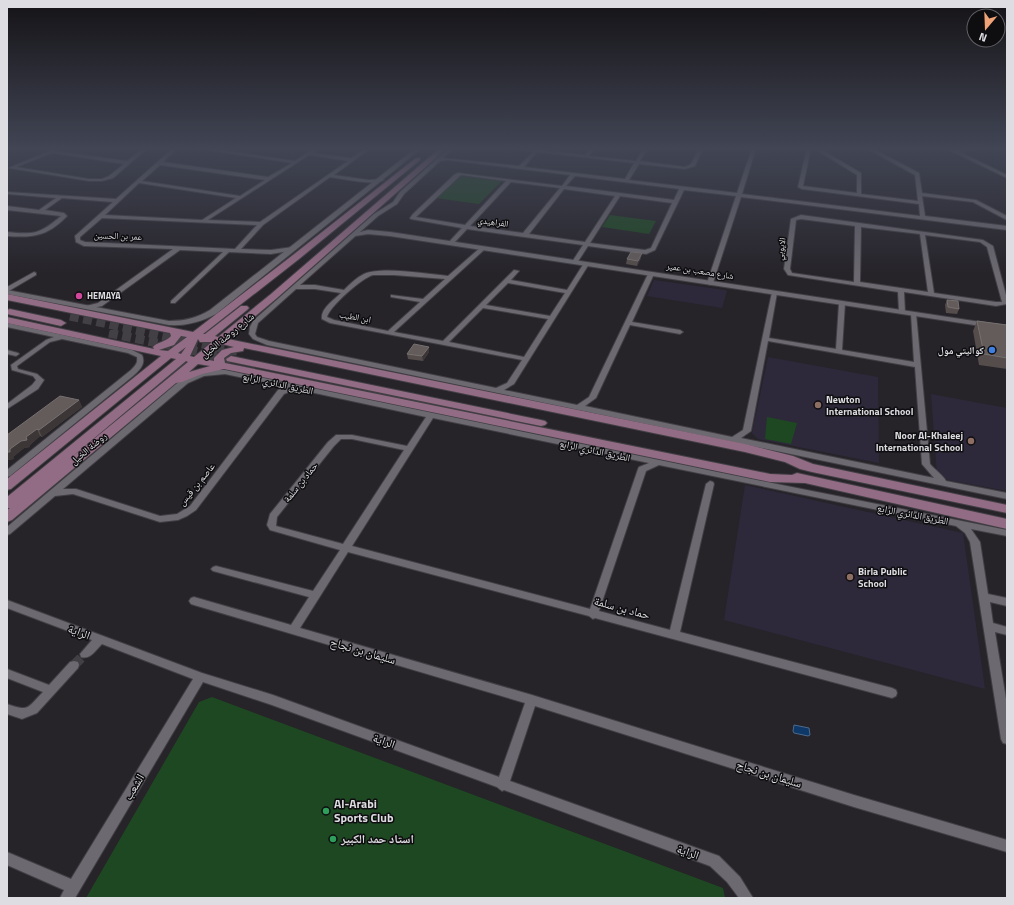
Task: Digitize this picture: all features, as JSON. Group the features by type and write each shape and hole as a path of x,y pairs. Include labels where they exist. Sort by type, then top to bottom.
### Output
{"main road":[{"name":"شارع روضة الخيل","path":"7,486 151,369 186,350 195,335 381,190"},
{"name":"شارع روضة الخيل","path":"7,517 274,296 302,276 346,234 400,190"},
{"path":"346,234 386,207 402,193"},
{"path":"7,504 186,350 207,337 361,213 364,209 364,204"},
{"path":"295,247 319,239"},
{"path":"274,296 295,288"},
{"path":"7,297 100,310 207,337 218,343 240,350 1007,509"},
{"path":"7,304 70,316"},
{"path":"7,312 60,323"},
{"path":"174,328 202,322 222,314"},
{"path":"7,320 137,348 186,350 218,343 253,347 380,372 469,392 761,452 789,459 812,468"},
{"path":"33,326 62,327 158,347 186,350 196,360 302,385 474,418 764,477 804,479"},
{"path":"237,327 240,336 253,347"},
{"path":"158,347 174,340 176,337 174,328"},
{"path":"186,350 195,335"},
{"path":"137,348 149,357 151,369"},
{"path":"220,365 219,358 221,355 226,352 240,350 343,370 380,372"},
{"name":"الطريق الدائري الرابع","path":"231,359 804,479 1007,524"},
{"path":"161,389 200,371 220,368 239,369"},
{"path":"302,385 322,393"},
{"path":"469,392 496,390"},
{"path":"605,413 625,423"},
{"path":"452,420 474,418"},
{"path":"581,440 610,453"},
{"path":"7,474 33,464"}],"street":[{"name":"عمر بن الحسين","path":"130,190 77,237 78,241 84,244 271,252 295,247"},
{"path":"194,190 240,197"},
{"path":"203,221 251,190"},
{"path":"237,250 261,224 310,190"},
{"path":"7,291 163,322 174,328 213,312 368,190"},
{"name":"شارع روضة الخيل","path":"405,190 400,198 302,276 295,288 256,322 253,327 252,334 255,338 267,343 496,390"},
{"name":"الفراهيدي","path":"442,190 413,218 642,252 650,252 654,249 681,190"},
{"path":"451,244 500,190"},
{"path":"525,235 560,190"},
{"name":"الفراهيدي","path":"589,190 675,202"},
{"path":"700,190 1007,228"},
{"path":"710,283 741,190"},
{"path":"815,190 920,203"},
{"path":"859,190 859,196"},
{"path":"919,190 923,218"},
{"path":"7,193 118,201"},
{"path":"575,262 619,194"},
{"path":"920,194 974,201 1007,218"},
{"path":"40,211 61,197"},
{"path":"7,208 60,213 64,216 46,232 39,235 30,236 7,234"},
{"path":"896,215 898,230"},
{"path":"100,216 261,224"},
{"name":"الايوبي","path":"797,218 898,230 988,243 1006,301 1005,303 996,304 795,275 790,274 786,269 794,219 797,218"},
{"name":"شارع مصعب بن عمير","path":"366,224 369,229 390,234 451,244 1007,328"},
{"path":"857,284 858,225"},
{"name":"شارع مصعب بن عمير","path":"356,234 368,232 390,234"},
{"path":"922,233 931,295"},
{"path":"100,310 179,248"},
{"path":"390,332 482,248"},
{"path":"173,302 228,250"},
{"path":"271,252 280,258 283,267"},
{"path":"496,390 504,388 510,384 586,264"},
{"path":"445,343 516,271"},
{"path":"7,291 34,274"},
{"name":"ابن الطيب","path":"450,278 369,274 345,292 326,312 324,318 332,322 526,359"},
{"path":"578,408 592,398 651,274"},
{"path":"302,276 305,284 345,292"},
{"path":"506,281 568,292"},
{"path":"295,288 315,287"},
{"path":"901,290 902,312"},
{"path":"732,439 739,437 747,431 774,293"},
{"path":"393,296 425,301"},
{"path":"839,352 842,303"},
{"path":"482,306 551,318"},
{"path":"914,314 926,464 934,474 946,482"},
{"path":"628,323 680,332"},
{"path":"7,325 49,338 63,337 130,350 140,356 142,360 140,366 125,379 7,474"},
{"path":"7,407 35,387 40,380 35,376 14,369 14,365 49,338"},
{"path":"765,339 918,365"},
{"path":"7,352 16,354"},
{"name":"الطريق الدائري الرابع","path":"185,381 193,377 216,372 225,372 281,388 302,385"},
{"name":"روضة الخيل","path":"7,532 185,381"},
{"path":"510,384 512,390 517,394"},
{"name":"عاصم بن قيس","path":"52,493 73,491 155,518 165,520 176,519 186,514 193,508 281,388"},
{"path":"496,390 758,445 946,482 1007,496"},
{"name":"الطريق الدائري الرابع","path":"322,393 482,425 701,472 1007,533"},
{"path":"592,398 593,405 605,413"},
{"path":"293,630 430,415"},
{"path":"747,431 758,445"},
{"name":"حماد بن سلمة","path":"409,449 352,437 339,437 330,444 271,520 271,525 273,528 278,530 892,693"},
{"path":"632,457 642,469"},
{"path":"642,469 658,463"},
{"path":"72,464 68,486 73,491"},
{"path":"907,474 920,471 926,464"},
{"path":"594,614 642,469"},
{"path":"674,635 710,484 708,479 701,472"},
{"path":"710,484 727,477"},
{"path":"955,522 968,531 975,542 988,626 1003,690 1007,739"},
{"path":"975,542 978,534 987,529"},
{"path":"216,569 316,595"},
{"path":"984,597 1007,602"},
{"name":"سليمان بن نجاح","path":"194,601 532,700 854,801 1007,846"},
{"name":"الراية","path":"7,604 200,677 273,700 502,785 714,861 730,874 746,898"},
{"path":"988,626 1007,631"},
{"path":"85,654 99,640"},
{"path":"7,709 22,714 33,710 74,665"},
{"path":"7,673 50,690"},
{"name":"الشعب","path":"71,892 200,677"},
{"path":"502,785 532,700"},
{"path":"7,858 71,892"}],"shaded area":[{"path":"654,280 727,291 722,308 647,296"},
{"name":"Newton International School","path":"768,357 878,377 879,463 758,439 752,433"},
{"name":"Noor Al-Khaleej International School","path":"931,394 1007,408 1007,491 948,480 937,475"},
{"name":"Birla Public School","path":"745,485 963,533 985,689 724,620"}],"green space":[{"path":"445,190 493,190 479,204 436,198"},
{"path":"610,215 656,221 649,234 602,227"},
{"path":"767,417 797,423 791,444 765,439"},
{"name":"Al-Arabi Sports Club","path":"212,697 723,888 725,898 86,898 199,702"}],"water":[{"path":"794,725 809,728 810,735 808,736 794,733"}],"building":[{"path":"631,252 642,253 638,261 627,259"},
{"path":"947,300 958,301 959,309 948,307"},
{"path":"977,321 1007,325 1007,358 984,354"},
{"path":"414,344 429,347 422,356 407,354"},
{"path":"60,396 79,400 39,430 37,429 26,437 27,440 21,441 10,449 10,452 7,452 7,435"}],"tunnel":[{"path":"70,316 240,352"},
{"path":"109,333 210,354"},
{"path":"205,353 231,359"},
{"path":"74,665 85,654"}],"place":[{"name":"HEMAYA","path":"79,296"},
{"name":"كواليتي مول","path":"992,350"},
{"name":"Newton International School","path":"818,405"},
{"name":"Noor Al-Khaleej International School","path":"971,441"},
{"name":"Birla Public School","path":"850,577"},
{"name":"Al-Arabi Sports Club","path":"326,811"},
{"name":"استاد حمد الكبير","path":"333,839"}]}
